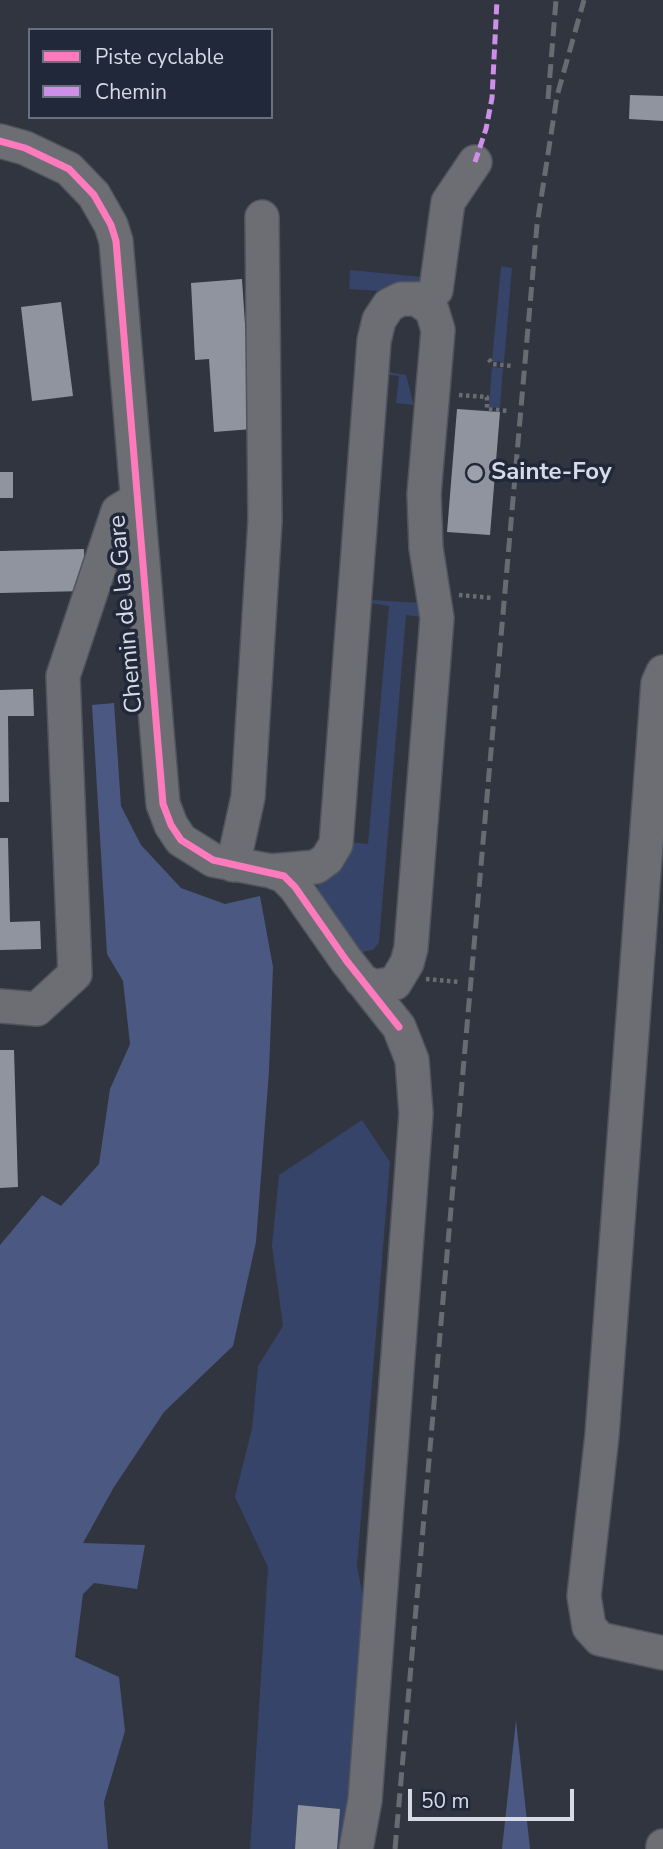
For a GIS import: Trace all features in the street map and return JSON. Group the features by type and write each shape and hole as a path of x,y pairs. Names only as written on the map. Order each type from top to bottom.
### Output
{"street":[{"name":"Chemin de la Gare","path":"0,141 25,148 69,169 94,195 111,225 120,263 136,499 163,804 171,825 181,840 213,860 284,876 399,1027 412,1060 416,1114 365,1800 356,1849"},
{"path":"271,871 316,867 327,859 336,844 374,341 379,320 389,305 401,299 427,298 436,290 449,202 475,162"},
{"path":"233,865 247,797 265,521 262,217"},
{"path":"361,979 375,987 395,983 407,963 411,948 436,631 436,593 425,529 426,468 438,330 432,310 417,299"},
{"path":"0,1006 37,1009 75,974 63,676 118,511 136,499"},
{"path":"663,672 658,683 602,1435 584,1597 589,1627 600,1639 663,1653"}],"path":[{"path":"489,359 492,364 513,366"},
{"path":"433,393 487,397 486,409 509,411"},
{"path":"436,593 493,598"}],"shaded area":[{"path":"501,266 512,268 504,362 492,361"},
{"path":"350,270 422,277 422,282 400,282 381,291 349,289"},
{"path":"492,367 503,368 500,408 489,407"},
{"path":"383,371 406,375 414,405 396,403 399,376 380,374"},
{"path":"371,600 422,603 422,617 406,615 379,942 373,950 358,952 317,894 318,881 349,842 368,844 389,606 371,603"},
{"path":"114,703 121,806 141,845 181,888 225,904 260,896 273,967 269,1071 256,1242 233,1346 164,1412 114,1487 83,1543 145,1545 137,1589 94,1583 83,1594 75,1657 119,1677 125,1731 104,1802 108,1849 0,1849 0,1245 42,1195 61,1206 99,1164 110,1089 130,1044 123,981 107,954 92,705"},
{"path":"362,1120 390,1162 357,1566 368,1623 344,1849 250,1849 268,1567 235,1497 252,1429 258,1366 283,1326 272,1246 279,1175"},
{"path":"516,1720 530,1849 502,1849"}],"building":[{"path":"630,95 663,96 663,121 629,119"},
{"path":"242,279 252,429 214,432 209,359 195,360 191,283"},
{"path":"61,302 73,396 32,401 21,307"},
{"path":"457,409 500,412 490,535 447,532"},
{"path":"0,472 13,472 13,498 0,498"},
{"path":"84,549 85,591 0,593 0,551"},
{"path":"33,689 34,716 8,716 9,802 0,802 0,690"},
{"path":"0,838 8,838 10,922 40,921 41,949 0,950"},
{"path":"0,1050 14,1050 18,1187 0,1188"},
{"path":"298,1805 340,1809 337,1849 295,1849"}],"railway":[{"path":"548,99 556,0"},
{"path":"395,1849 537,225 557,96 584,0"}],"marked path":[{"path":"475,162 486,129 492,98 497,0"}],"cycle path":[{"path":"0,141 25,148 69,169 94,195 111,225 116,241 163,804 171,825 181,840 213,860 284,876 399,1027"}],"place":[{"name":"Sainte-Foy","path":"475,473"}]}
